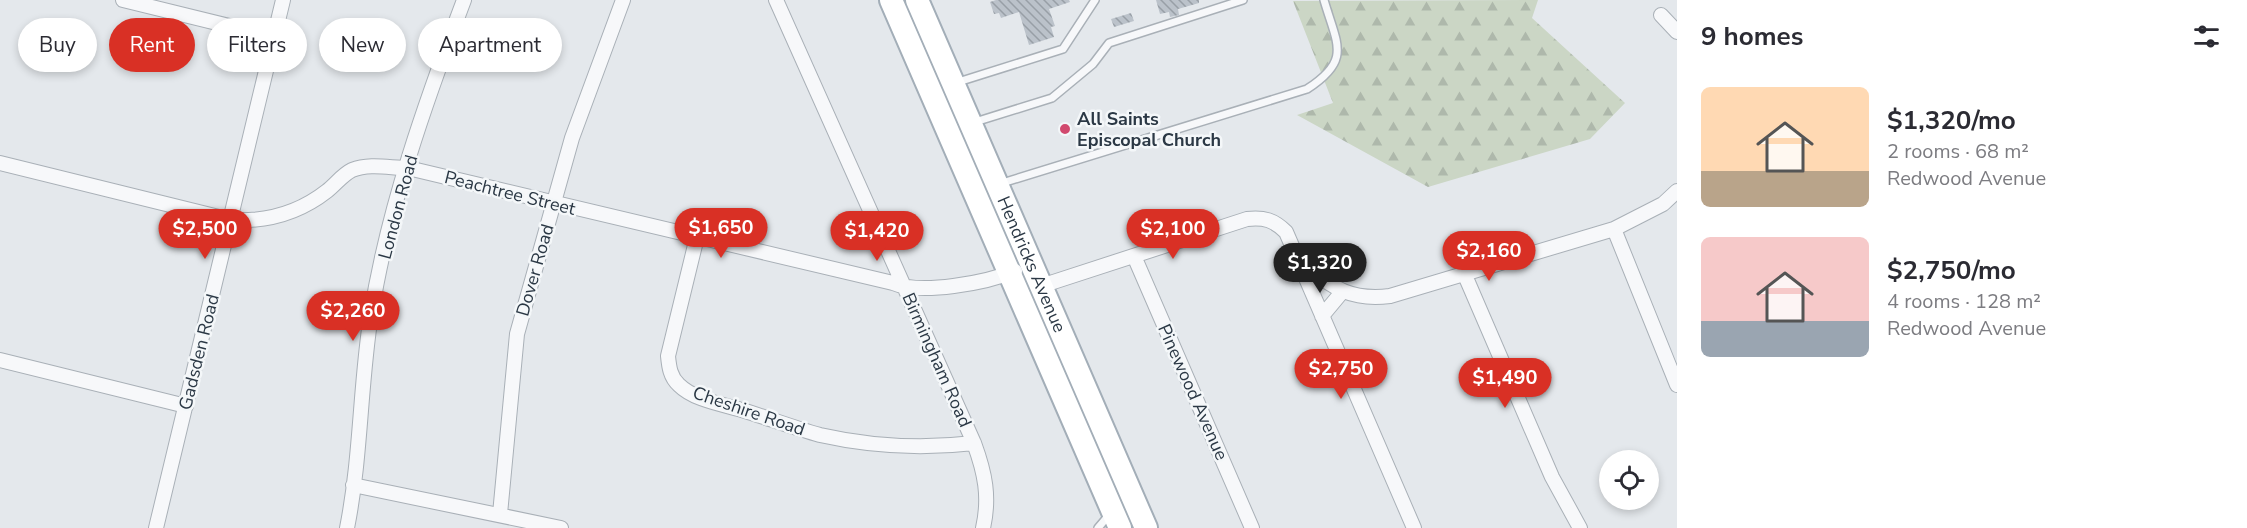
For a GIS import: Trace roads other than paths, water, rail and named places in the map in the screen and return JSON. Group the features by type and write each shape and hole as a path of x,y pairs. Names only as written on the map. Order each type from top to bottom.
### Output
{"main road":[{"name":"Hendricks Avenue","path":"891,0 1010,273 1112,523"},
{"name":"Hendricks Avenue","path":"917,0 1143,521"},
{"path":"948,134 970,124"},
{"path":"1112,523 1143,521"}],"street":[{"path":"123,0 207,21"},
{"name":"Gadsden Road","path":"279,18 284,0"},
{"name":"London Road","path":"347,528 371,315 388,235 441,59 464,0"},
{"name":"Dover Road","path":"500,514 517,334 572,138 623,0"},
{"name":"Birmingham Road","path":"776,0 974,443 987,485 987,508 983,528"},
{"path":"1661,15 1677,32"},
{"name":"Gadsden Road","path":"156,528 266,72"},
{"name":"Peachtree Street","path":"0,163 231,220 261,220 306,205 354,170 368,166 408,168 892,283 905,288 943,288 1010,273 1031,264"},
{"path":"1298,260 1342,292 1358,297 1390,296 1614,230 1663,204 1677,191"},
{"path":"1041,286 1247,219 1260,218 1278,224 1286,232 1414,528"},
{"path":"1614,230 1677,385"},
{"name":"Cheshire Road","path":"697,237 668,356 669,368 678,385 688,392 716,403 820,435 899,445 936,446 974,443"},
{"name":"Pinewood Avenue","path":"1134,256 1252,528"},
{"path":"1464,273 1552,477 1580,528"},
{"path":"1322,316 1342,292"},
{"path":"0,360 186,406"},
{"path":"353,485 561,528"}],"lane":[{"path":"953,83 1063,49 1079,28 1095,0"},
{"path":"970,124 1052,98 1093,64 1109,43 1243,0"},
{"path":"997,185 1307,89 1329,75 1338,60 1336,39 1324,0"}],"place":[{"name":"All Saints Episcopal Church","path":"1065,129"}]}
